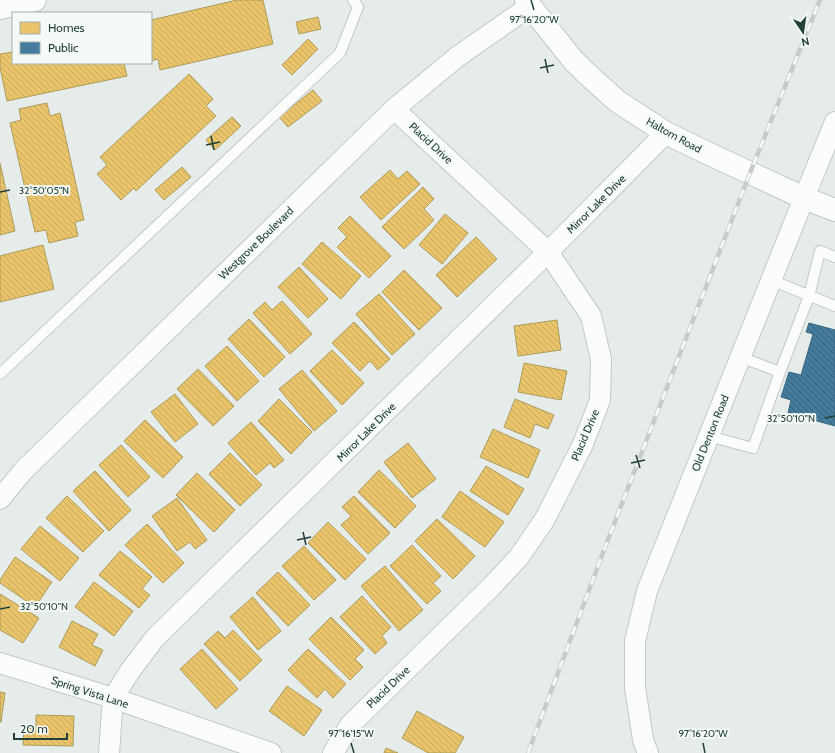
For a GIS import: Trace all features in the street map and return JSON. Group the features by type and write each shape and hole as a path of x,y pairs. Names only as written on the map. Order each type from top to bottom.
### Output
{"main road":[{"path":"0,8 35,0"},
{"name":"Haltom Road","path":"528,3 573,60 617,101 666,133 804,198 835,210"}],"street":[{"name":"Westgrove Boulevard","path":"0,499 23,471 394,109 457,57 528,3"},
{"name":"Placid Drive","path":"333,753 350,725 492,586 519,557 545,519 583,444 600,400 601,359 591,316 548,252 394,109"},
{"name":"Old Denton Road","path":"648,753 643,740 635,686 635,641 647,591 835,122"},
{"name":"Mirror Lake Drive","path":"109,753 113,698 130,671 155,638 548,252 666,133"},
{"name":"Spring Vista Lane","path":"0,663 113,698 271,753"}],"lane":[{"path":"0,374 340,53 358,7 354,0"},
{"path":"708,436 753,448 809,296 820,251 835,257"},
{"path":"771,280 835,306"},
{"path":"740,357 780,372"}],"building: Homes":[{"path":"237,0 263,0 273,44 160,70 158,59 152,61 152,20"},
{"path":"318,17 321,29 299,34 296,22"},
{"path":"308,39 318,49 292,75 282,65"},
{"path":"12,52 12,64 124,64 127,76 7,101 0,67 0,54"},
{"path":"189,74 213,99 206,106 216,116 136,191 134,188 121,200 97,174 107,165 100,157"},
{"path":"313,90 322,101 288,127 279,117"},
{"path":"47,103 50,116 60,113 84,220 75,222 78,236 49,243 46,230 35,232 10,123 21,120 19,109"},
{"path":"232,117 241,126 215,150 206,140"},
{"path":"0,163 15,231 0,235"},
{"path":"182,167 191,177 164,200 155,190"},
{"path":"390,170 398,179 407,171 420,184 381,220 360,197"},
{"path":"423,187 434,199 424,209 434,220 404,249 382,227"},
{"path":"445,214 468,233 442,264 419,245"},
{"path":"350,216 391,256 369,278 337,247 347,237 338,228"},
{"path":"476,237 497,259 457,297 436,275"},
{"path":"322,242 361,276 341,299 302,264"},
{"path":"43,245 54,289 0,302 0,256"},
{"path":"299,267 328,299 308,318 278,287"},
{"path":"404,270 442,308 419,330 382,292"},
{"path":"379,294 415,334 392,355 356,314"},
{"path":"282,301 312,334 290,354 253,313 265,302 272,310"},
{"path":"249,319 285,357 264,377 228,339"},
{"path":"557,320 561,350 518,356 514,326"},
{"path":"354,322 390,359 378,370 370,361 360,371 332,343"},
{"path":"227,346 259,381 237,401 205,366"},
{"path":"332,350 364,383 342,405 310,371"},
{"path":"524,363 567,371 561,400 518,392"},
{"path":"198,369 234,406 213,426 177,389"},
{"path":"302,370 337,411 314,431 279,389"},
{"path":"175,394 198,424 175,442 151,412"},
{"path":"279,399 312,432 291,454 258,421"},
{"path":"515,399 554,415 548,429 535,424 530,438 504,427"},
{"path":"145,420 183,457 163,478 124,441"},
{"path":"251,422 284,460 274,468 270,463 256,475 228,443"},
{"path":"493,429 540,450 528,478 480,457"},
{"path":"408,443 436,479 412,498 384,462"},
{"path":"121,445 150,477 128,497 99,465"},
{"path":"230,453 262,485 240,506 209,474"},
{"path":"486,466 524,489 508,515 470,491"},
{"path":"379,470 416,506 395,528 358,492"},
{"path":"95,471 131,510 109,531 73,491"},
{"path":"197,473 235,510 214,532 176,495"},
{"path":"460,491 504,522 485,547 442,517"},
{"path":"67,496 104,531 83,552 46,518"},
{"path":"354,496 390,533 368,554 341,525 351,516 342,507"},
{"path":"177,498 207,540 195,549 190,542 177,551 152,516"},
{"path":"437,519 475,556 453,579 415,541"},
{"path":"328,522 366,559 345,580 308,543"},
{"path":"147,524 184,563 163,583 125,545"},
{"path":"40,526 79,558 60,581 21,549"},
{"path":"412,545 441,576 433,583 441,591 427,604 390,566"},
{"path":"304,546 336,580 314,600 282,566"},
{"path":"120,551 152,577 142,589 150,595 139,608 99,575"},
{"path":"15,557 52,582 35,607 0,583 0,580"},
{"path":"385,566 423,610 399,631 361,586"},
{"path":"278,572 310,605 288,626 256,593"},
{"path":"94,582 133,611 114,636 75,607"},
{"path":"0,594 39,618 23,643 0,630"},
{"path":"362,596 391,627 382,636 387,643 375,654 340,617"},
{"path":"253,597 281,631 258,650 230,617"},
{"path":"331,617 364,650 355,659 363,667 350,680 309,639"},
{"path":"72,621 98,634 92,645 103,650 95,666 59,647"},
{"path":"233,630 262,660 240,681 204,644 218,631 225,638"},
{"path":"202,649 238,689 216,709 180,669"},
{"path":"308,649 346,684 333,698 325,689 317,698 288,670"},
{"path":"287,686 322,710 304,736 269,711"},
{"path":"0,692 5,693 1,722 0,722"},
{"path":"417,711 464,737 455,753 428,753 402,738"},
{"path":"36,715 74,716 73,746 23,745 24,728 36,729"},
{"path":"386,748 398,753 384,753"}],"building: Public":[{"path":"809,323 835,330 835,426 788,413 791,400 781,397 789,372 801,375 813,334 806,332"}],"railway":[{"path":"528,753 604,550 750,173 820,0"}]}
